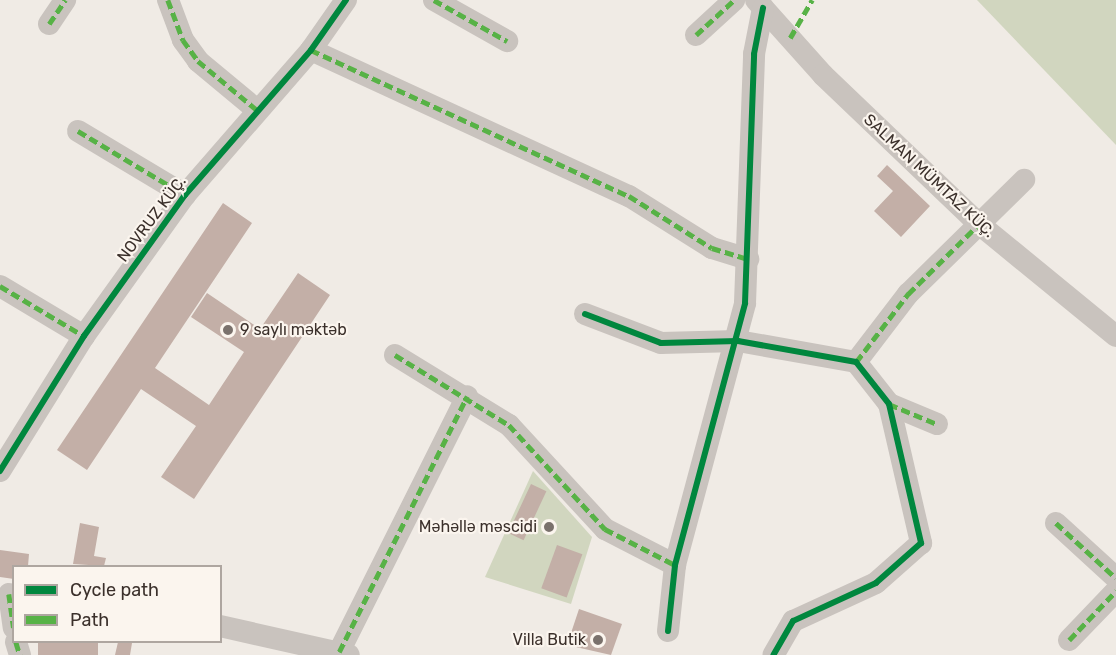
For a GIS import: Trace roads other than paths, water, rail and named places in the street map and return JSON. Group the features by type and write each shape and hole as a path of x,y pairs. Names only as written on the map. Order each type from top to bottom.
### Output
{"street":[{"path":"49,24 64,0"},
{"path":"168,0 183,40 198,61 257,110"},
{"name":"NOVRUZ KÜÇ.","path":"0,471 84,336 185,195 311,50 346,0"},
{"path":"434,0 507,41"},
{"path":"696,35 734,0"},
{"path":"668,631 675,565 738,341 748,259 754,54 759,4"},
{"name":"SALMAN MÜMTAZ KÜÇ.","path":"759,4 823,75 979,224 1116,336"},
{"path":"311,50 629,196 712,248 748,259"},
{"path":"78,131 185,195"},
{"path":"856,362 908,294 1024,180"},
{"path":"0,286 84,336"},
{"path":"585,314 661,343 738,341 856,362 889,404 921,543 876,584 793,621 773,655"},
{"path":"395,355 467,396 509,425 605,529 675,565"},
{"path":"222,627 269,646 344,654 467,396"},
{"path":"889,404 937,424"},
{"path":"1056,523 1116,578"},
{"path":"1070,640 1116,591"},
{"path":"8,594 12,617"}],"place":[{"name":"9 saylı məktəb","path":"228,330"},
{"name":"Məhəllə məscidi","path":"549,527"},
{"name":"Villa Butik","path":"598,640"}]}
